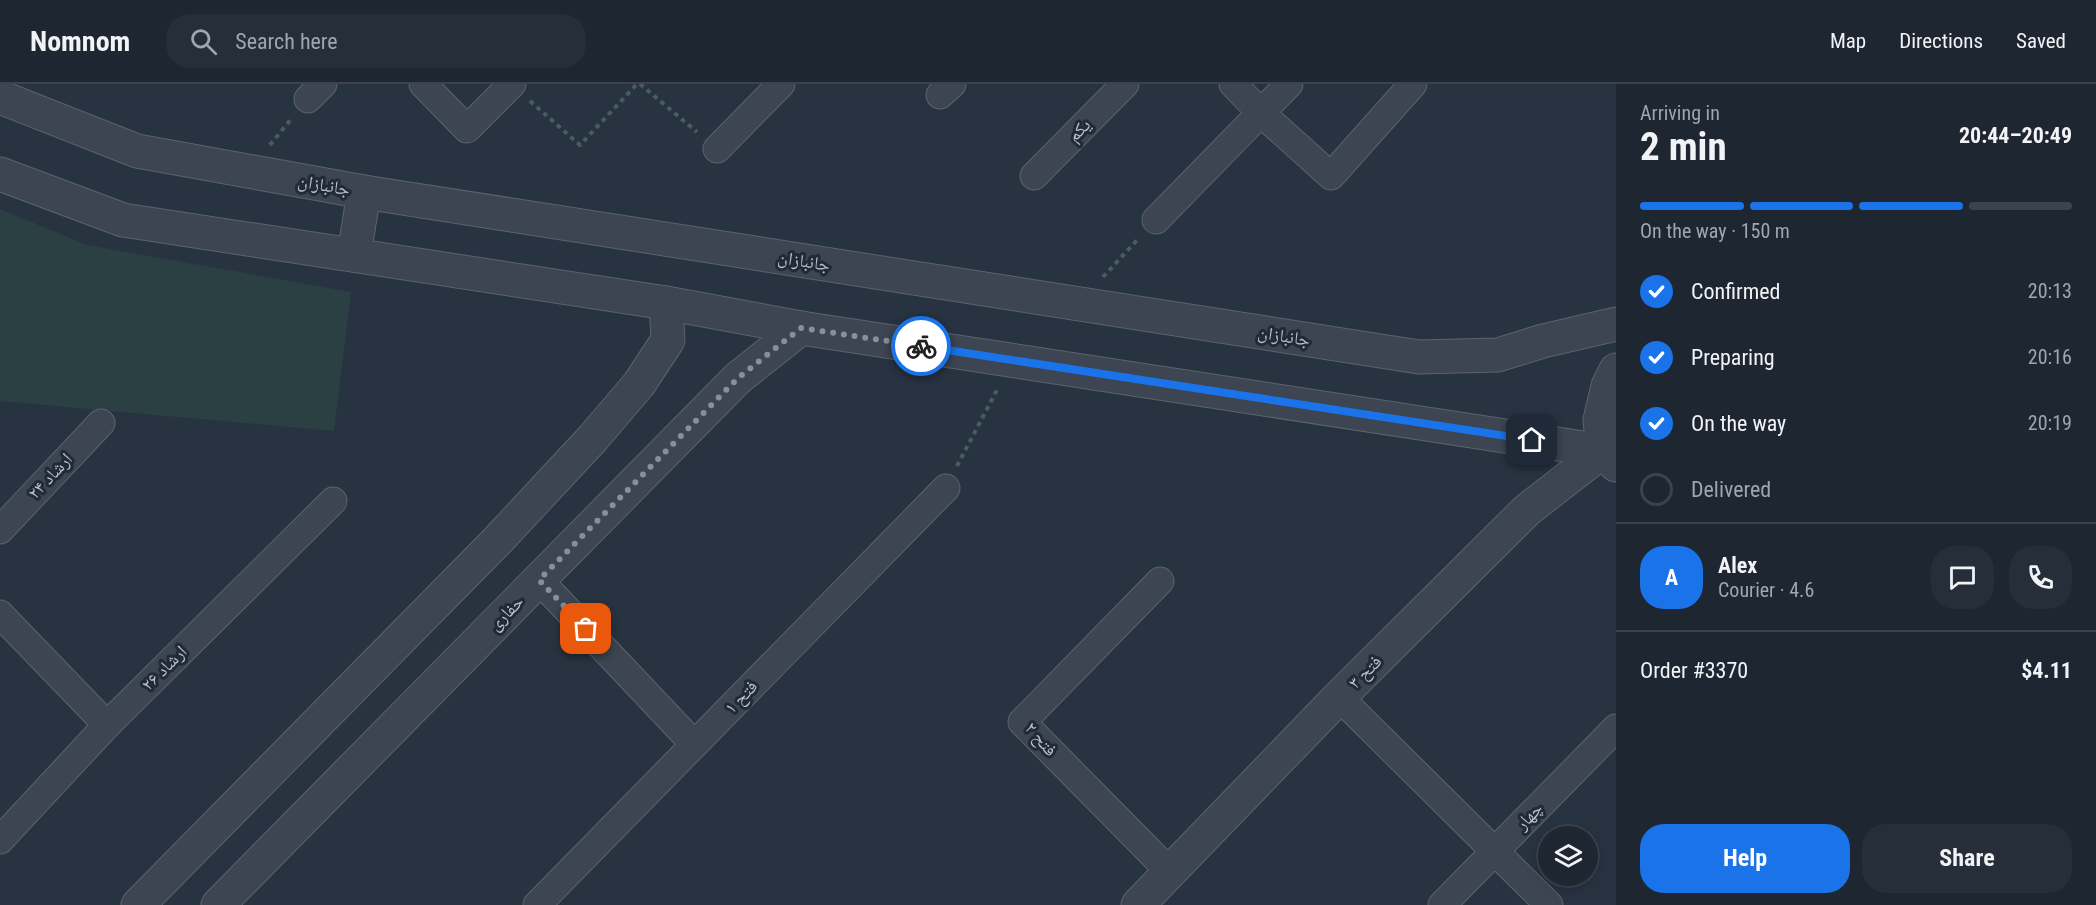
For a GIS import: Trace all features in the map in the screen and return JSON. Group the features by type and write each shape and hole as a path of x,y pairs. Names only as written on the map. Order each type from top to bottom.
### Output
{"street":[{"path":"423,84 467,129 512,84"},
{"path":"717,149 781,84"},
{"name":"یکم","path":"1034,176 1125,84"},
{"path":"1233,84 1261,113 1331,176 1413,84"},
{"path":"1156,220 1289,84"},
{"name":"جانبازان","path":"0,97 137,151 364,192 1419,357 1498,355 1543,341 1616,324"},
{"path":"0,174 123,220 666,303 801,328 1013,360 1610,458 1600,420 1608,386 1616,370"},
{"path":"354,255 364,192"},
{"path":"138,905 497,541 593,438 639,384 668,340 666,303"},
{"name":"حفاری","path":"218,905 738,378 801,328"},
{"name":"ارشاد ۲۴","path":"0,530 101,423"},
{"name":"فتح ۳","path":"1138,905 1339,697 1527,510 1610,458"},
{"name":"فتح ۱","path":"537,905 946,488"},
{"name":"ارشاد ۲۶","path":"0,840 107,725 333,501"},
{"path":"539,580 694,744"},
{"name":"فتح ۲","path":"1160,581 1022,722 1170,872"},
{"path":"0,614 107,725"},
{"path":"1339,697 1549,905"},
{"name":"چهار","path":"1442,905 1616,728"}],"path":[{"path":"512,84 580,145 638,84 717,149"},
{"path":"249,171 315,92"},
{"path":"1078,303 1156,220"},
{"path":"946,488 1013,360"}],"green space":[{"path":"0,209 87,245 351,292 334,431 0,401"}],"way so far":[{"path":"586,629 539,580 738,378 801,328 921,346"}],"route":[{"path":"921,346 1532,440"}]}
